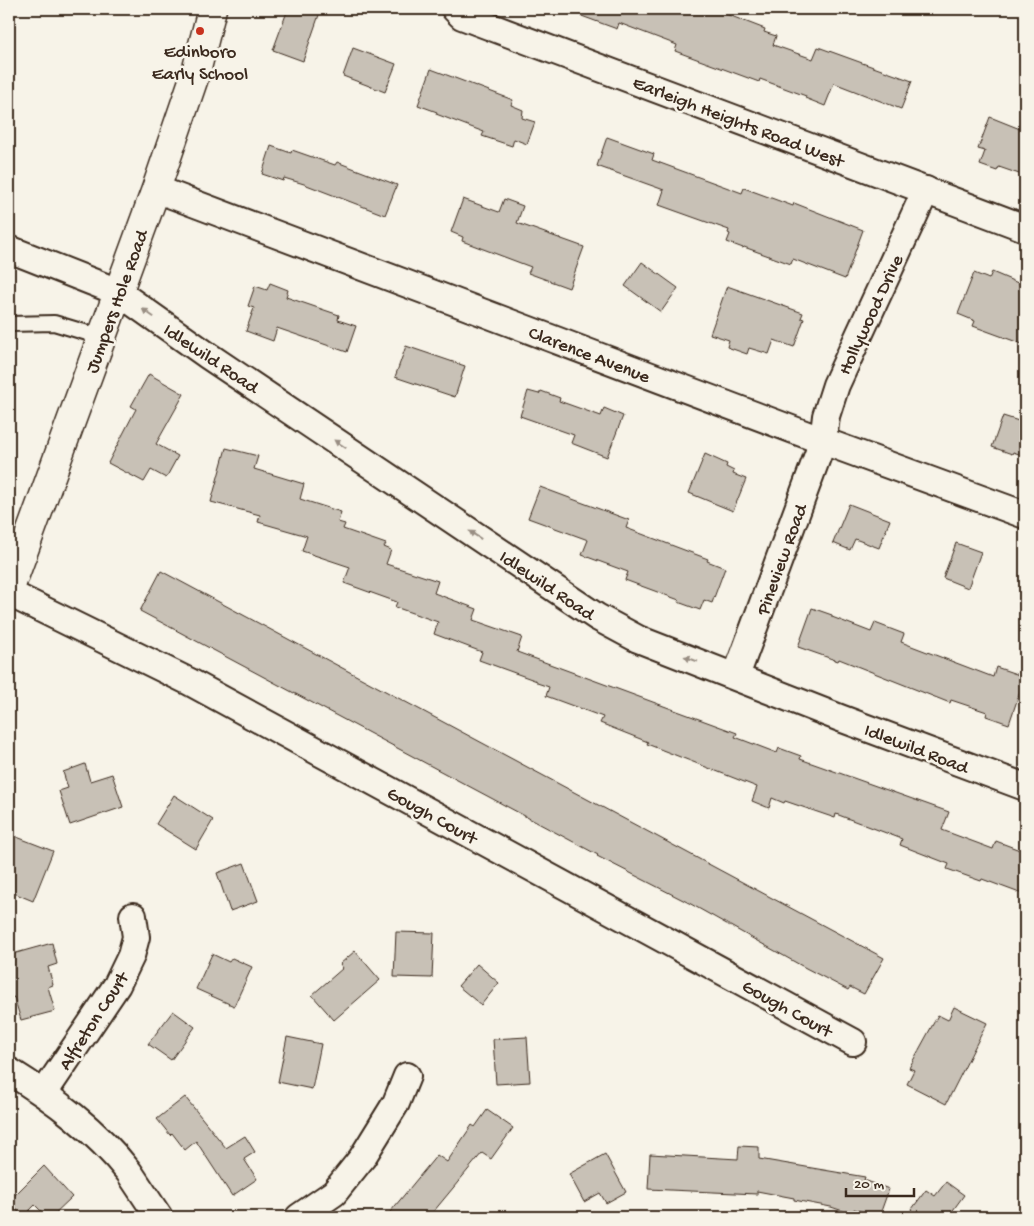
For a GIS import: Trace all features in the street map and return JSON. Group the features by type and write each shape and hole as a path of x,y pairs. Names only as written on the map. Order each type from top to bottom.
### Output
{"main road":[{"name":"Jumpers Hole Road","path":"9,592 17,541 101,337 156,189 196,72 212,9"}],"street":[{"name":"Earleigh Heights Road West","path":"455,9 462,16 1025,228"},
{"name":"Clarence Avenue","path":"156,189 823,441 1025,515"},
{"name":"Hollywood Drive","path":"823,441 826,416 836,385 926,190"},
{"name":"Idlewild Road","path":"9,250 118,292 207,355 597,617 638,638 840,718 1025,787"},
{"name":"Pineview Road","path":"736,676 823,441"},
{"name":"Gough Court","path":"9,592 190,682 853,1042"},
{"name":"Alfreton Court","path":"44,1093 117,985 131,956 136,937 134,916"},
{"path":"9,1071 44,1093 89,1129 128,1172 158,1217"},
{"path":"299,1217 334,1194 362,1158 396,1104 407,1076"}],"lane":[{"path":"9,324 54,323 101,337"}],"building":[{"path":"288,9 321,9 303,61 273,50"},
{"path":"568,9 713,9 765,29 764,32 776,36 773,45 813,59 818,47 912,81 901,109 834,83 825,106 805,98 806,96 760,79 759,82 675,51 677,45 619,23 617,29 568,11"},
{"path":"353,48 396,64 385,92 343,76"},
{"path":"431,69 513,100 511,105 523,110 522,118 535,122 527,144 514,139 512,146 482,136 484,132 436,114 437,112 418,105"},
{"path":"990,117 1025,131 1025,176 999,167 997,171 980,165 985,151 978,149"},
{"path":"607,137 654,154 652,160 742,193 744,188 793,206 794,203 863,230 845,279 793,259 791,264 727,242 730,234 728,233 729,230 659,205 664,190 597,166"},
{"path":"271,146 291,153 292,150 335,165 337,162 397,185 385,215 304,184 284,178 283,181 262,174"},
{"path":"463,199 499,212 504,199 523,206 517,223 584,247 569,288 528,273 531,267 462,241 463,237 451,232"},
{"path":"642,262 678,288 661,312 625,286"},
{"path":"992,272 1025,286 1025,345 973,326 975,321 958,314 974,273 989,279"},
{"path":"270,283 288,290 286,297 339,315 338,320 356,326 347,352 277,328 273,341 246,331 254,308 248,306 255,286 267,290"},
{"path":"727,286 803,313 801,318 804,319 794,347 774,340 769,354 749,348 747,354 727,347 729,340 710,334"},
{"path":"406,346 465,366 455,397 395,377"},
{"path":"149,374 184,394 156,444 178,456 166,478 151,470 144,482 108,463 136,409 131,406"},
{"path":"528,391 539,394 541,391 560,398 559,401 601,416 604,408 623,416 607,457 571,443 574,435 520,416"},
{"path":"1003,416 1025,423 1025,456 992,447"},
{"path":"226,448 258,456 254,469 304,484 300,499 341,512 338,522 345,524 343,529 386,544 384,547 391,550 386,564 438,581 434,593 477,609 473,620 522,637 517,652 737,733 735,737 777,753 779,748 801,756 800,759 949,812 942,830 993,849 996,841 1025,852 1025,895 982,879 981,881 947,869 949,864 900,845 902,839 836,814 835,818 772,798 769,808 752,801 757,787 647,744 648,742 600,723 603,717 546,696 549,687 479,660 482,652 434,634 438,622 395,607 397,602 344,583 350,567 302,551 307,536 258,522 260,515 211,502"},
{"path":"705,454 727,464 726,467 734,471 733,474 746,479 733,511 689,493"},
{"path":"540,487 629,520 626,528 708,559 707,561 725,568 712,603 704,600 700,610 678,602 679,600 625,580 628,572 582,555 588,540 528,518"},
{"path":"849,504 890,520 879,548 855,539 850,550 833,543"},
{"path":"956,543 981,552 968,588 943,578"},
{"path":"161,571 884,958 864,994 850,987 848,990 802,966 689,903 597,856 140,611"},
{"path":"812,608 871,632 875,623 904,634 901,642 993,677 996,667 1025,677 1009,724 986,716 987,712 951,700 950,703 839,659 838,661 798,647"},
{"path":"85,764 90,781 112,774 123,807 70,825 59,791 68,788 63,772"},
{"path":"174,795 213,820 196,849 156,824"},
{"path":"9,834 53,851 33,901 9,891"},
{"path":"244,863 258,901 230,911 217,873"},
{"path":"396,932 434,933 432,978 394,977"},
{"path":"52,943 57,964 48,967 53,985 48,987 55,1011 21,1020 14,997 12,998 9,988 9,955"},
{"path":"355,951 380,980 334,1020 312,995 343,968 340,964"},
{"path":"212,954 229,962 232,958 252,967 234,1006 196,989"},
{"path":"477,964 499,983 481,1005 458,986"},
{"path":"954,1007 987,1023 946,1104 907,1084 914,1070 909,1068 938,1015 948,1020"},
{"path":"173,1011 195,1027 171,1060 148,1044"},
{"path":"287,1037 321,1044 312,1089 278,1082"},
{"path":"527,1037 530,1082 496,1084 493,1039"},
{"path":"185,1097 226,1148 245,1136 255,1152 244,1159 257,1179 232,1196 196,1141 185,1150 172,1133 170,1135 157,1119"},
{"path":"487,1110 513,1128 491,1159 482,1153 429,1217 386,1217 437,1155 447,1162 472,1125 475,1127"},
{"path":"739,1146 759,1147 759,1159 865,1177 864,1180 889,1189 879,1217 854,1209 852,1214 831,1207 794,1200 794,1198 757,1191 757,1194 648,1189 650,1154 738,1159"},
{"path":"605,1154 626,1192 606,1203 600,1193 584,1202 569,1174"},
{"path":"44,1166 72,1197 51,1217 47,1217 35,1205 23,1217 9,1201"},
{"path":"946,1182 964,1195 948,1217 906,1217 926,1190 935,1196"}],"place":[{"name":"Edinboro Early School","path":"200,31"}]}
